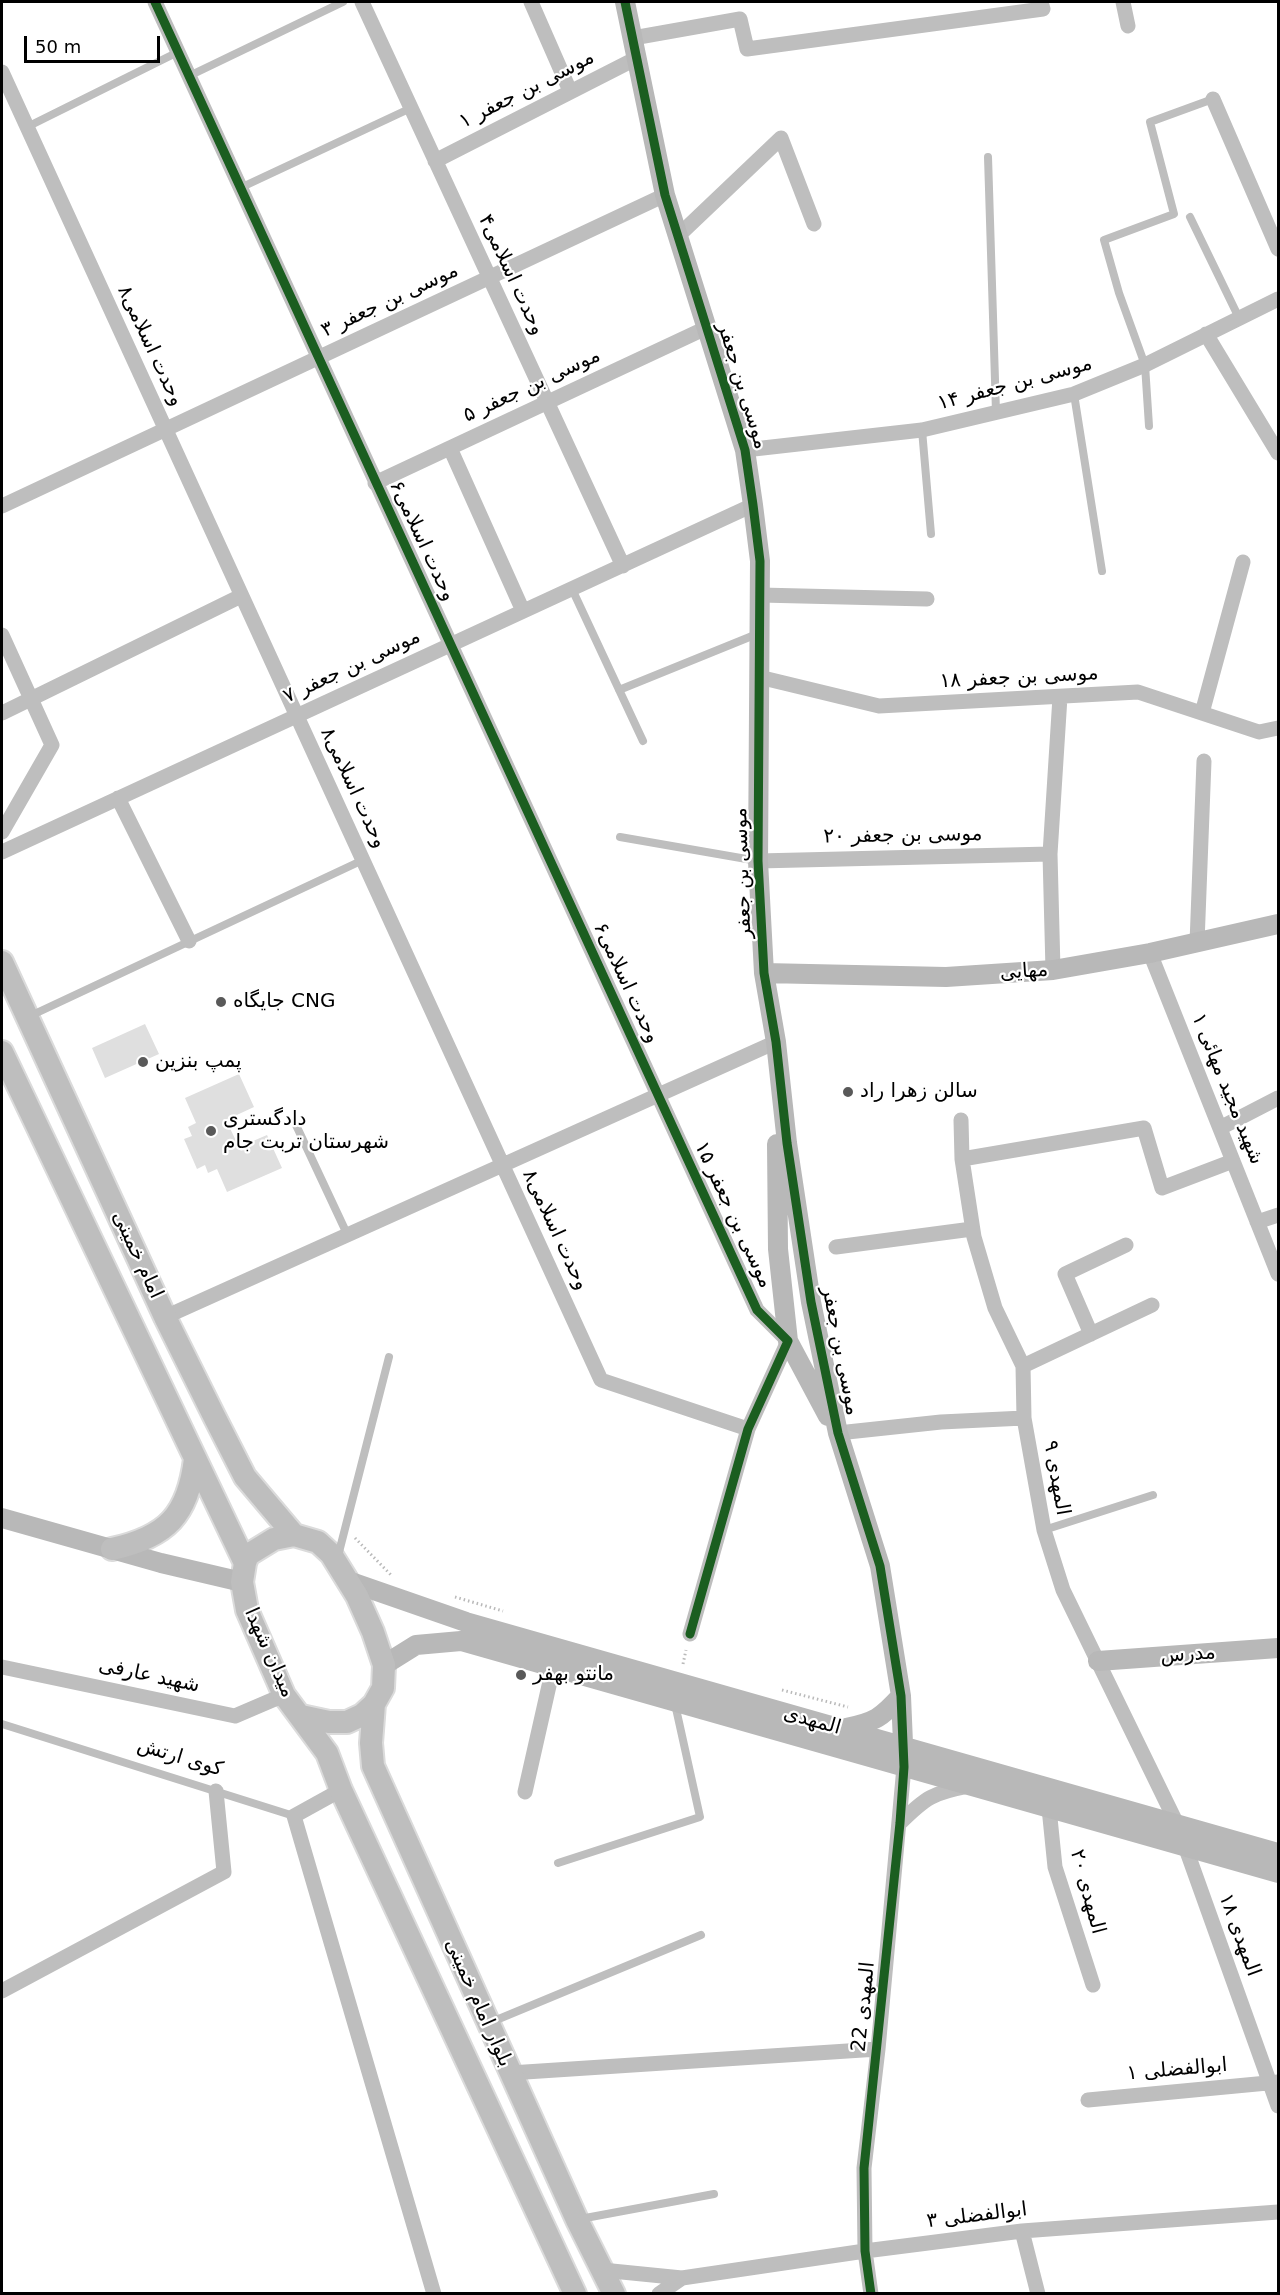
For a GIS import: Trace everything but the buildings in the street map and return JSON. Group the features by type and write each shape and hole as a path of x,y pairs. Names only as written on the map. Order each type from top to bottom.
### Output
{"main road":[{"name":"امام خمینی","path":"2,962 165,1317 245,1477 294,1535"},
{"name":"امام خمینی","path":"2,1052 195,1459 243,1573"},
{"path":"181,1432 192,1439 202,1439 211,1434 214,1416"},
{"path":"112,1549 139,1543 162,1530 180,1510 192,1486 195,1459"},
{"path":"243,1573 248,1555 274,1539 294,1535 318,1542 332,1554 373,1632 384,1665 383,1688 374,1704"},
{"name":"میدان شهدا","path":"243,1573 247,1610 284,1695 301,1716 329,1722 347,1722 362,1715 374,1704"},
{"name":"بلوار امام خمینی","path":"374,1704 371,1743 373,1766 577,2220 614,2294"},
{"name":"بلوار امام خمینی","path":"301,1716 327,1753 341,1790 575,2294"},
{"path":"371,1851 374,1835 378,1831 384,1829 394,1831 405,1839"}],"street":[{"name":"وحدت اسلامی۶","path":"155,2 658,1095"},
{"name":"وحدت اسلامی۴","path":"362,2 623,566"},
{"path":"531,2 570,92"},
{"name":"موسی بن جعفر","path":"625,2 665,195 745,450 760,561 758,861 764,974 776,1042 802,1250 838,1433 880,1566 901,1696 904,1767"},
{"path":"633,38 740,19 747,49 1043,9 1041,2"},
{"path":"1123,2 1128,26"},
{"name":"موسی بن جعفر ۱","path":"435,161 637,58"},
{"name":"وحدت اسلامی۸","path":"2,72 601,1380 748,1429"},
{"path":"1213,99 1273,220 1278,249"},
{"path":"678,236 781,138 814,224"},
{"name":"موسی بن جعفر ۳","path":"2,506 665,195"},
{"name":"موسی بن جعفر ۱۴","path":"745,450 922,430 1074,393 1145,365 1278,299"},
{"name":"موسی بن جعفر ۵","path":"375,483 706,328"},
{"path":"1206,334 1278,453"},
{"path":"450,448 523,611"},
{"name":"موسی بن جعفر ۷","path":"2,852 753,505"},
{"path":"1202,713 1243,562"},
{"path":"760,595 927,599"},
{"path":"2,713 241,596"},
{"path":"2,635 52,745 2,832"},
{"name":"موسی بن جعفر ۱۸","path":"759,677 879,706 1138,693 1259,732 1278,728"},
{"path":"1053,970 1050,854 1060,697"},
{"path":"1197,943 1204,760"},
{"path":"118,798 189,941"},
{"name":"موسی بن جعفر ۲۰","path":"758,861 1050,854"},
{"name":"مهایی","path":"764,974 946,977 1053,970 1150,953 1278,924"},
{"name":"شهید مجید مهائی ۱","path":"1150,953 1278,1274"},
{"path":"165,1317 776,1042"},
{"name":"موسی بن جعفر","path":"776,1042 778,1249 788,1341 838,1433"},
{"name":"موسی بن جعفر ۱۵","path":"658,1095 757,1310 788,1341"},
{"path":"1220,1128 1278,1098"},
{"name":"المهدی ۹","path":"961,1120 962,1159 972,1228 995,1308 1023,1366 1024,1418 1044,1530 1063,1590 1177,1824"},
{"path":"962,1159 1144,1128 1162,1188 1233,1161"},
{"path":"1257,1222 1278,1215"},
{"path":"836,1247 972,1228"},
{"path":"1091,1334 1065,1274 1126,1245"},
{"path":"1023,1366 1152,1305"},
{"path":"690,1634 748,1429 788,1341"},
{"path":"838,1433 941,1422 1024,1418"},
{"path":"2,1518 112,1549 243,1573"},
{"name":"المهدی","path":"348,1581 466,1622 1278,1853"},
{"name":"المهدی","path":"384,1665 416,1645 461,1641 1278,1873"},
{"name":"مدرس","path":"1098,1661 1278,1648"},
{"name":"شهید عارفی","path":"2,1667 235,1716 284,1695"},
{"path":"525,1792 553,1668"},
{"path":"842,1729 868,1724 883,1716 901,1696"},
{"name":"المهدی 22","path":"871,2294 865,2251 864,2168 878,2049 904,1767"},
{"path":"900,1823 919,1804 940,1792 970,1786"},
{"path":"341,1790 294,1816 434,2294"},
{"path":"2,1991 224,1872 216,1791"},
{"name":"المهدی ۲۰","path":"1049,1808 1055,1867 1093,1985"},
{"name":"المهدی ۱۸","path":"1185,1846 1274,2082 1278,2106"},
{"path":"510,2073 878,2049"},
{"name":"ابوالفضلی ۱","path":"1088,2100 1274,2082"},
{"name":"ابوالفضلی ۳","path":"682,2278 1022,2231 1278,2212"},
{"path":"1022,2231 1038,2294"},
{"path":"602,2270 682,2278"},
{"path":"659,2294 682,2278"}],"lane":[{"path":"189,76 343,2"},
{"path":"27,127 178,52"},
{"path":"1149,426 1145,365 1119,293 1104,240 1174,214 1150,122 1213,99"},
{"path":"240,188 411,108"},
{"path":"988,157 996,412"},
{"path":"1190,217 1239,318"},
{"path":"1074,393 1102,571"},
{"path":"922,430 931,534"},
{"path":"572,589 643,741"},
{"path":"619,690 760,633"},
{"path":"620,837 758,861"},
{"path":"27,1017 363,860"},
{"path":"296,1125 348,1236"},
{"path":"336,1562 389,1357"},
{"path":"1044,1530 1153,1495"},
{"path":"558,1863 700,1817 675,1702"},
{"name":"کوی ارتش","path":"2,1724 294,1816"},
{"path":"488,2023 701,1935"},
{"path":"577,2220 714,2194"}],"path":[{"path":"345,1528 393,1578"},
{"path":"449,1595 505,1612"},
{"path":"683,1666 690,1634"}],"cycle path":[{"path":"155,2 757,1310 788,1341 748,1429 690,1634"},
{"path":"625,2 665,195 745,450 760,561 758,861 764,973 776,1042 787,1143 811,1302 838,1433 880,1566 901,1696 904,1767 900,1823 864,2168 865,2251 871,2294"}],"place":[{"name":"جایگاه CNG","path":"221,1002"},
{"name":"پمپ بنزین","path":"143,1062"},
{"name":"سالن زهرا راد","path":"848,1092"},
{"name":"دادگستری شهرستان تربت جام","path":"211,1131"},
{"name":"مانتو بهفر","path":"521,1675"}]}
